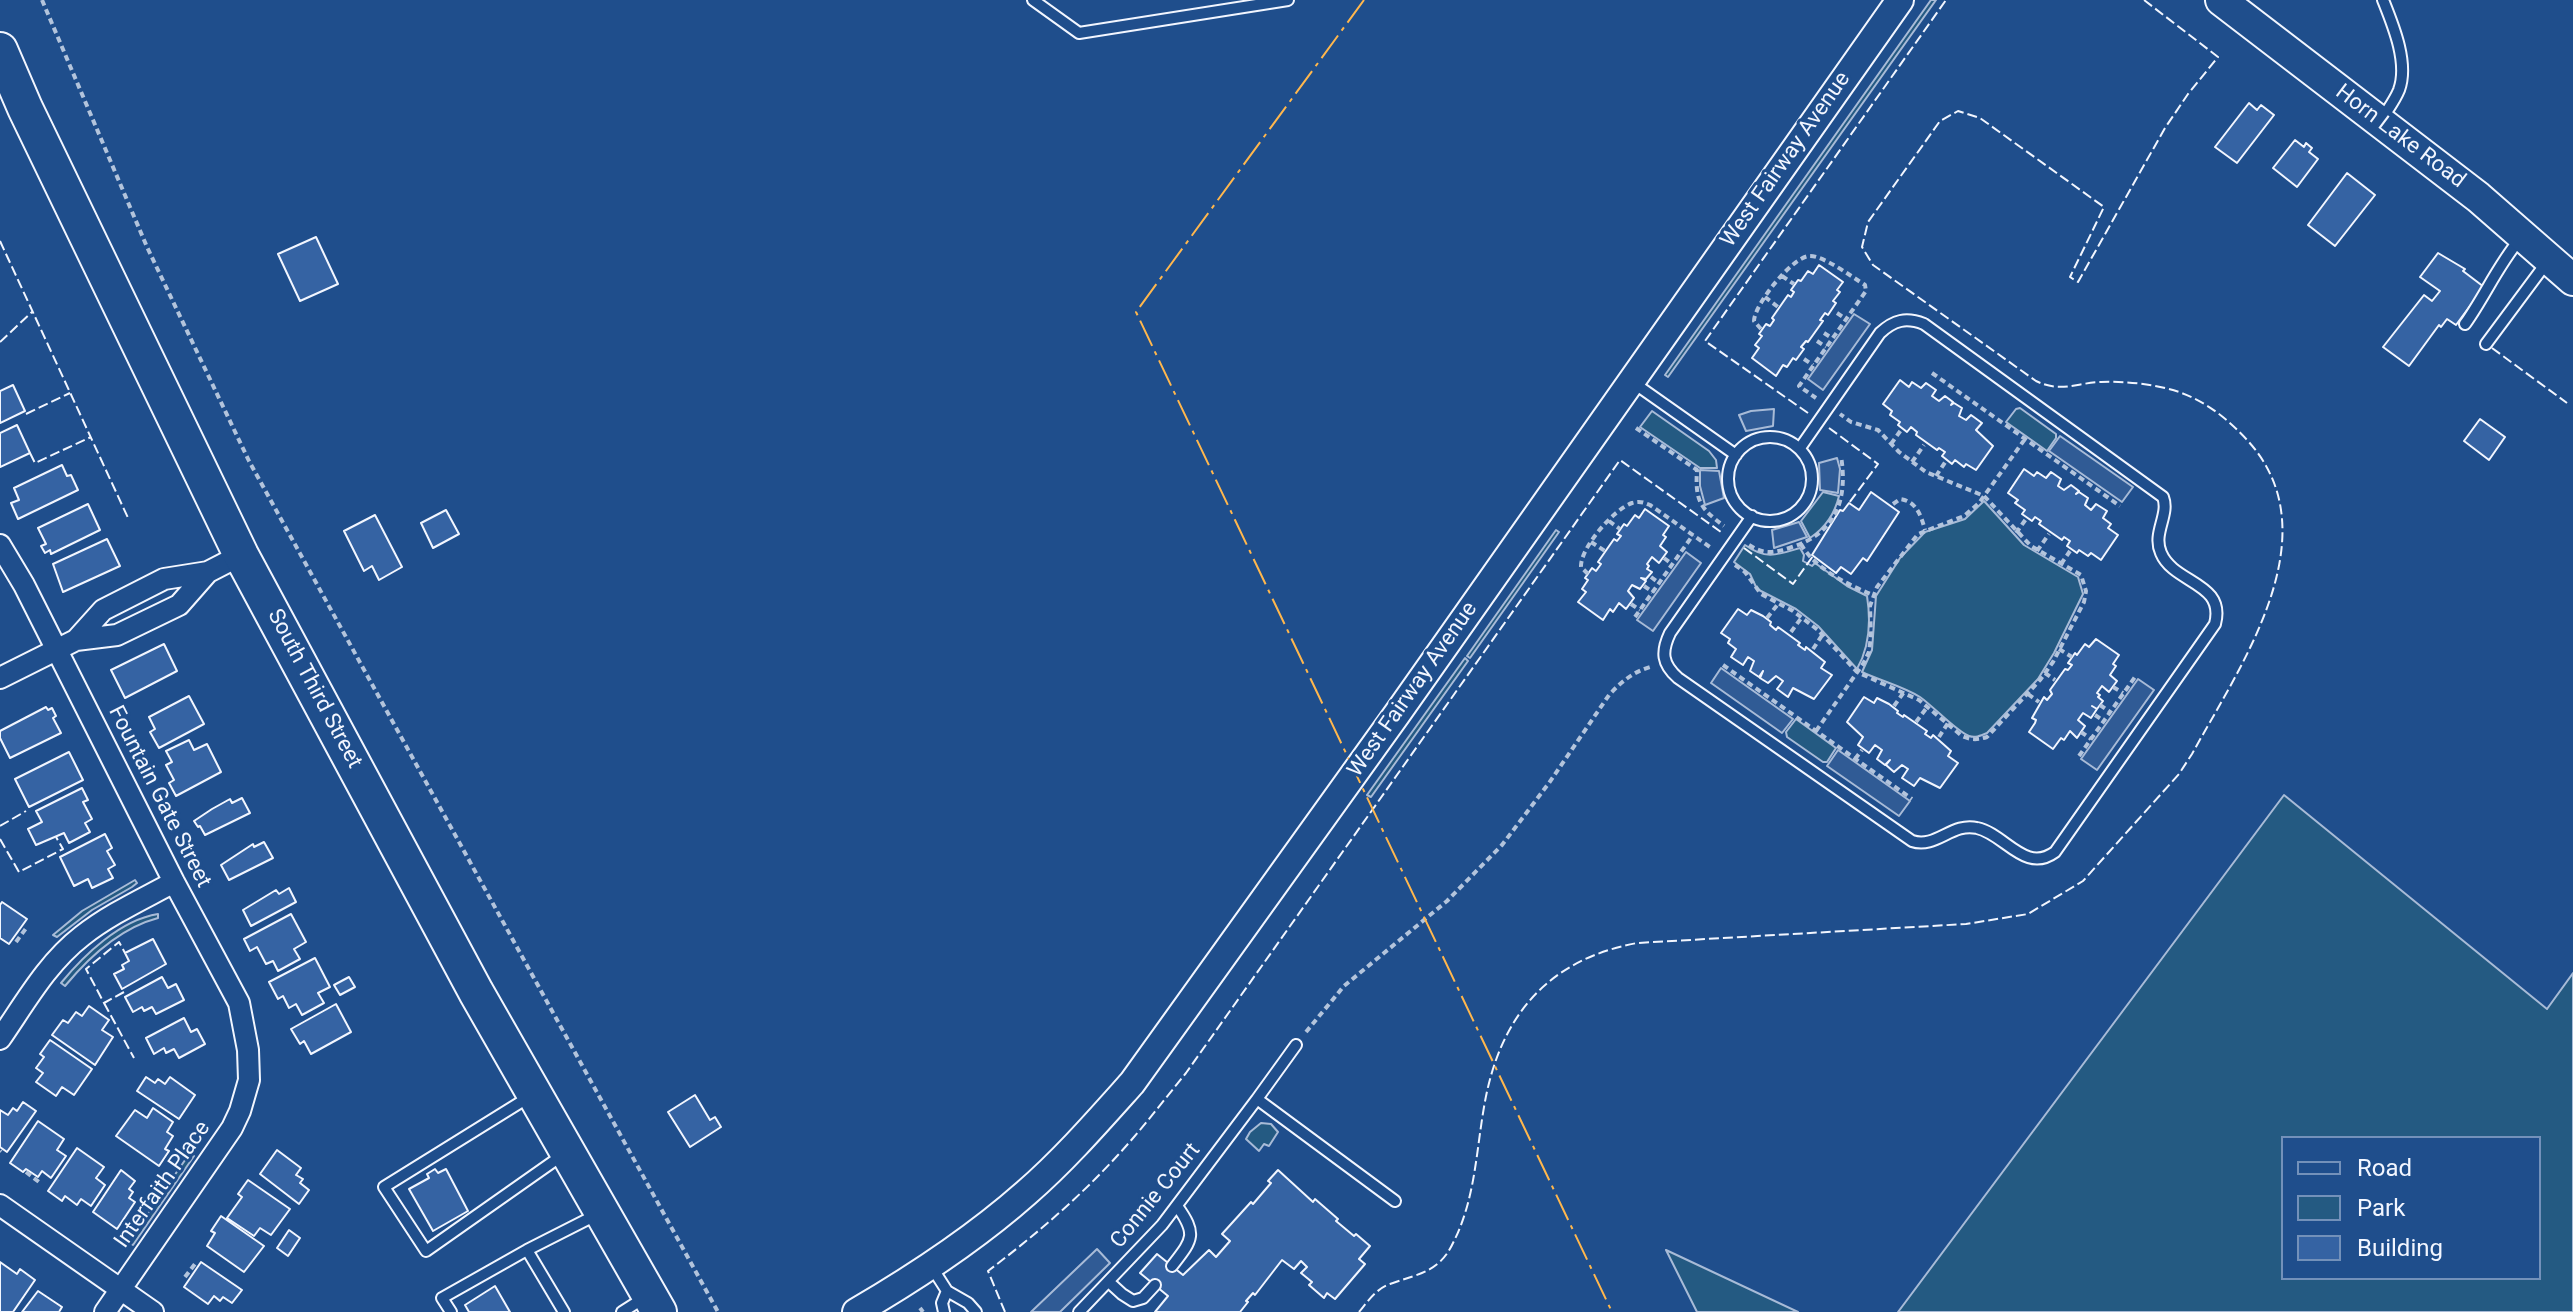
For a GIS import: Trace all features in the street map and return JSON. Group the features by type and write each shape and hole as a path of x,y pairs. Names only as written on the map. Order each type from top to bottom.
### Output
{"highway":[{"name":"South Third Street","path":"0,50 25,108 241,555 476,992 602,1212 644,1306"}],"main road":[{"name":"Horn Lake Road","path":"2221,0 2523,235 2573,280"}],"street":[{"name":"West Fairway Avenue","path":"856,1312 931,1266 1027,1193 1132,1083 1397,714 1900,0"},
{"name":"Fountain Gate Street","path":"0,545 16,570 239,1003 248,1050 249,1080"},
{"path":"76,640 103,610 164,579 208,572 241,555"},
{"path":"0,678 76,640 117,635 179,605 208,572"},
{"path":"0,1039 48,971 80,937 123,909 174,882"},
{"name":"Interfaith Place","path":"105,1312 232,1128 249,1080"},
{"path":"0,1205 153,1312"}],"lane":[{"path":"1033,0 1079,33 1285,0"},
{"path":"2380,122 2398,91 2402,77 2392,24 2383,0"},
{"path":"2465,324 2485,296 2502,261 2523,235"},
{"path":"2486,344 2550,259"},
{"path":"1752,516 1670,633 1663,652 1664,663 1678,678 1912,841 1927,843 1956,828 1978,828 2024,857 2041,860 2055,852 2215,624 2217,606 2213,597 2168,564 2162,556 2158,533 2165,503 2157,491 1915,320 1897,320 1880,333 1800,448"},
{"path":"1630,380 1736,455"},
{"path":"1768,437 1786,440 1800,448 1812,474 1806,501 1785,518 1772,520 1752,516 1741,508 1731,491 1729,472 1736,455 1750,442 1768,437"},
{"name":"Connie Court","path":"1079,1312 1110,1283 1177,1206 1296,1045"},
{"path":"534,1094 384,1187 426,1251 567,1152"},
{"path":"1257,1099 1395,1201"},
{"path":"1172,1266 1191,1235 1189,1224 1177,1206"},
{"path":"451,1312 442,1298 602,1212"},
{"path":"527,1250 564,1312"},
{"path":"931,1266 947,1291 968,1303 976,1312"},
{"path":"1110,1283 1133,1301 1143,1298 1155,1285"},
{"path":"944,1312 942,1303 947,1291"}],"path":[{"path":"42,0 147,247 249,461 718,1312"},
{"path":"1761,329 1754,321 1754,315 1782,276 1803,258 1811,256 1865,285 1866,291 1799,386 1816,398"},
{"path":"1782,276 1794,284"},
{"path":"1765,297 1778,307"},
{"path":"1837,313 1846,319"},
{"path":"1824,333 1832,338"},
{"path":"1817,341 1826,347"},
{"path":"1804,359 1813,365"},
{"path":"1932,373 2120,506"},
{"path":"1733,564 1745,572 1756,591 1802,617 1823,634 1857,672 1928,706 1962,736 1970,739 1987,737 2045,673 2084,602 2086,591 2081,575 2037,551 2016,533 1984,496 1936,477 1912,462 1878,430 1851,422 1840,414"},
{"path":"1636,428 1697,470 1703,509 1725,527"},
{"path":"1891,444 1901,430"},
{"path":"1816,731 1869,652 1873,595 1906,547 1925,530 1964,516 1984,496 2025,439"},
{"path":"1912,462 1924,445"},
{"path":"1748,544 1766,553 1779,552 1812,541 1823,532 1838,509 1844,486 1841,456"},
{"path":"1936,477 1946,461"},
{"path":"1893,504 1900,499 1911,502 1925,530"},
{"path":"1588,574 1581,567 1581,560 1591,542 1625,506 1641,501 1710,547"},
{"path":"2016,533 2026,519"},
{"path":"1609,521 1620,529"},
{"path":"2037,551 2049,534"},
{"path":"1635,617 1693,535"},
{"path":"1591,542 1605,551"},
{"path":"1801,544 1812,559 1844,581 1873,595"},
{"path":"2061,564 2070,551"},
{"path":"1664,558 1672,564"},
{"path":"1651,577 1659,583"},
{"path":"1644,586 1653,592"},
{"path":"1767,618 1778,603"},
{"path":"1631,604 1640,610"},
{"path":"1791,632 1802,617"},
{"path":"1813,649 1823,634"},
{"path":"2059,649 2072,657"},
{"path":"1730,670 1736,662"},
{"path":"1296,1045 1344,986 1447,901 1502,845 1621,682 1640,670 1664,663"},
{"path":"1723,665 1912,799"},
{"path":"2045,673 2055,680"},
{"path":"1748,683 1754,675"},
{"path":"2079,756 2135,677"},
{"path":"1758,690 1764,681"},
{"path":"2113,687 2123,693"},
{"path":"1894,706 1904,692"},
{"path":"1776,702 1782,694"},
{"path":"2028,694 2039,702"},
{"path":"2100,705 2110,712"},
{"path":"1916,722 1928,706"},
{"path":"2095,715 2104,721"},
{"path":"1939,737 1948,723"},
{"path":"2081,732 2091,739"},
{"path":"1855,759 1862,750"},
{"path":"1873,771 1879,763"},
{"path":"1883,778 1889,770"},
{"path":"1901,791 1907,783"},
{"path":"16,942 27,927"},
{"path":"26,1172 39,1182"},
{"path":"185,1277 195,1264 198,1266"}],"green space":[{"path":"1931,0 1936,0 1668,377 1665,375"},
{"path":"2020,408 2056,434 2047,451 2006,422"},
{"path":"1652,411 1709,451 1716,460 1717,468 1700,468 1640,427"},
{"path":"1823,492 1839,496 1829,520 1810,538 1801,521"},
{"path":"1984,501 2024,545 2078,577 2083,594 2038,679 1987,733 1973,737 1958,729 1920,697 1862,672 1872,650 1876,596 1900,558 1925,532 1965,519"},
{"path":"1556,530 1559,532 1470,658 1467,656"},
{"path":"1745,545 1759,553 1772,555 1800,548 1803,561 1812,566 1815,563 1867,596 1868,633 1857,669 1818,626 1796,609 1757,589 1750,574 1734,562"},
{"path":"1465,658 1468,661 1371,797 1367,795"},
{"path":"1796,719 1836,748 1827,762 1787,737 1786,732"},
{"path":"2284,795 2547,1009 2573,973 2573,1312 1898,1312"},
{"path":"135,880 137,883 132,887 92,910 57,937 53,935 82,911"},
{"path":"158,914 158,918 118,936 95,954 65,986 61,983 104,940 130,923"},
{"path":"1261,1123 1271,1124 1278,1132 1269,1146 1264,1144 1259,1151 1246,1139"},
{"path":"190,1153 194,1156 133,1245 128,1242"},
{"path":"1666,1250 1798,1312 1697,1312"}],"shaded area":[{"path":"1854,314 1870,324 1823,390 1808,379"},
{"path":"1774,409 1773,426 1746,431 1739,415"},
{"path":"2060,436 2133,487 2122,502 2049,451"},
{"path":"1837,458 1840,469 1838,493 1820,490 1819,463"},
{"path":"1700,470 1719,471 1724,498 1705,505"},
{"path":"1799,522 1807,537 1774,548 1772,530"},
{"path":"1686,552 1701,563 1653,631 1637,620"},
{"path":"1721,668 1793,719 1782,733 1711,683"},
{"path":"2138,679 2154,690 2097,770 2081,759"},
{"path":"1838,750 1910,801 1899,816 1827,766"},
{"path":"1097,1249 1110,1263 1060,1312 1031,1312"}],"building":[{"path":"2249,103 2257,110 2261,105 2274,115 2237,163 2215,147"},
{"path":"2295,140 2304,147 2306,143 2312,148 2309,152 2318,159 2297,187 2273,168"},
{"path":"2347,173 2375,195 2335,246 2308,225"},
{"path":"316,237 338,284 300,301 278,254"},
{"path":"2438,253 2465,269 2463,271 2484,287 2456,325 2447,319 2441,327 2439,325 2409,366 2383,347 2424,295 2432,301 2440,291 2420,277"},
{"path":"1819,265 1843,282 1833,301 1836,303 1801,347 1804,349 1796,360 1793,358 1787,367 1783,365 1776,376 1752,358 1759,348 1755,345 1762,336 1759,334 1766,324 1770,326 1788,295 1791,297 1794,292 1791,290 1798,280 1801,281 1808,271 1813,274"},
{"path":"1900,380 1909,387 1912,382 1921,388 1926,383 1936,390 1932,396 1939,401 1945,396 1953,402 1951,405 1954,403 1962,408 1959,416 1966,420 1971,415 1982,423 1976,430 1993,446 1976,470 1966,464 1964,467 1955,460 1952,464 1942,456 1945,452 1916,435 1917,432 1911,427 1907,432 1898,425 1900,422 1890,415 1892,411 1883,404"},
{"path":"13,385 25,411 0,423 0,391"},
{"path":"2480,419 2505,437 2489,460 2464,441"},
{"path":"17,425 30,453 0,467 0,433"},
{"path":"62,465 78,490 18,519 11,503 19,500 14,488"},
{"path":"2024,469 2034,476 2037,472 2046,478 2051,472 2061,479 2058,486 2064,490 2071,485 2079,491 2076,494 2079,492 2088,498 2085,505 2091,510 2096,504 2107,511 2103,518 2111,524 2108,528 2118,535 2101,560 2091,553 2088,556 2079,550 2077,553 2067,546 2070,541 2064,537 2062,540 2039,524 2041,521 2035,517 2032,521 2022,514 2025,510 2008,493"},
{"path":"1871,492 1899,512 1867,561 1863,558 1851,574 1841,567 1836,573 1812,555 1840,510 1843,511 1849,503 1859,510"},
{"path":"88,504 100,530 51,554 50,550 45,553 41,546 46,544 38,528"},
{"path":"1645,509 1669,526 1660,546 1667,552 1659,563 1652,557 1647,569 1652,572 1646,579 1641,578 1646,581 1640,589 1632,585 1628,591 1634,598 1626,609 1619,603 1613,612 1610,609 1603,620 1578,602 1586,592 1582,589 1588,580 1585,578 1592,568 1596,571 1601,564 1598,562 1614,539 1617,541 1621,536 1617,534 1624,524 1627,526 1635,515 1639,518"},
{"path":"446,510 459,534 433,548 421,523"},
{"path":"375,515 402,567 379,580 372,566 364,571 344,531"},
{"path":"107,539 120,566 63,592 53,564"},
{"path":"1738,609 1747,615 1751,610 1763,616 1776,630 1778,627 1800,643 1798,645 1805,650 1806,647 1825,662 1821,668 1832,675 1814,699 1793,688 1788,697 1777,689 1783,681 1776,676 1768,683 1760,678 1763,671 1759,677 1750,671 1754,661 1748,657 1743,665 1731,657 1736,649 1728,643 1730,639 1721,633"},
{"path":"2096,639 2119,655 2110,675 2117,681 2109,692 2102,686 2097,693 2103,701 2091,718 2083,713 2078,720 2085,726 2077,738 2070,731 2053,749 2029,732 2036,720 2032,718 2044,697 2047,700 2052,694 2050,690 2065,669 2072,665 2068,663 2075,653 2077,655 2085,644 2089,647"},
{"path":"164,644 177,671 125,698 111,670"},
{"path":"189,696 204,724 159,748 150,732 155,729 149,717"},
{"path":"1864,697 1874,703 1877,698 1889,704 1951,751 1948,756 1958,763 1940,788 1920,778 1914,786 1902,778 1908,769 1902,765 1894,772 1886,765 1890,760 1885,765 1877,759 1882,750 1875,745 1869,753 1858,745 1863,737 1847,722"},
{"path":"46,707 48,710 52,708 56,716 53,718 61,733 10,758 0,738 0,731"},
{"path":"189,740 194,750 207,744 221,772 176,796 169,783 174,780 166,765 172,762 166,751"},
{"path":"69,752 83,780 29,807 15,779"},
{"path":"82,788 88,800 83,802 92,819 85,823 90,832 69,843 64,833 36,845 28,829 42,822 36,811"},
{"path":"242,798 250,813 205,835 194,821 230,799 232,803"},
{"path":"105,834 112,848 107,851 115,865 108,869 113,878 92,888 88,879 74,886 60,857"},
{"path":"264,842 273,858 229,880 221,865 253,844 254,847"},
{"path":"289,888 296,902 251,926 243,910 276,890 279,894"},
{"path":"2,902 27,919 9,944 0,938"},
{"path":"291,914 306,942 294,949 300,959 278,971 273,961 266,964 257,947 250,951 244,939"},
{"path":"153,939 166,964 122,989 114,974 124,969 122,965 129,961 125,953"},
{"path":"315,958 330,987 318,993 324,1003 302,1015 296,1004 289,1008 283,996 278,999 269,982"},
{"path":"162,977 168,988 176,984 184,1000 156,1014 152,1007 144,1011 142,1007 133,1012 125,997"},
{"path":"349,977 355,987 340,995 334,985"},
{"path":"336,1004 351,1032 311,1054 304,1041 300,1044 291,1029"},
{"path":"89,1006 109,1020 102,1030 113,1037 95,1065 52,1035 63,1020 68,1023 76,1012 82,1016"},
{"path":"184,1018 191,1032 197,1029 205,1044 179,1058 174,1049 166,1053 164,1048 154,1054 146,1038"},
{"path":"50,1040 92,1069 74,1095 62,1087 56,1096 36,1082 43,1073 36,1068 44,1057 40,1054"},
{"path":"146,1077 155,1083 158,1079 165,1084 170,1077 195,1095 179,1119 137,1091"},
{"path":"695,1095 710,1120 715,1117 721,1127 690,1147 668,1112"},
{"path":"23,1102 36,1111 7,1152 0,1147 0,1110 8,1115 13,1108 17,1111"},
{"path":"153,1108 173,1122 167,1132 173,1136 165,1149 169,1151 159,1166 116,1136 135,1110 147,1118"},
{"path":"38,1121 64,1139 57,1150 66,1156 51,1178 42,1171 38,1177 26,1169 23,1172 10,1163"},
{"path":"77,1148 104,1167 96,1178 105,1185 91,1206 81,1199 77,1205 65,1196 62,1201 48,1191"},
{"path":"277,1150 301,1168 296,1175 303,1179 300,1183 309,1190 299,1204 260,1174"},
{"path":"435,1169 438,1173 446,1169 468,1211 433,1231 409,1189 429,1178 427,1174"},
{"path":"121,1170 135,1181 129,1189 133,1192 129,1198 135,1202 117,1229 93,1212"},
{"path":"1278,1170 1354,1236 1356,1234 1370,1246 1359,1259 1365,1264 1335,1299 1327,1293 1324,1298 1309,1285 1312,1282 1301,1273 1307,1267 1301,1261 1294,1269 1282,1260 1240,1312 1155,1312 1168,1296 1140,1273 1157,1254 1183,1275 1209,1250 1216,1257 1230,1241 1222,1234 1251,1202 1253,1204"},
{"path":"248,1180 290,1209 271,1235 260,1228 254,1236 227,1218 242,1197 238,1194"},
{"path":"221,1216 264,1246 244,1272 207,1246 215,1233 211,1231"},
{"path":"289,1230 300,1238 288,1256 277,1248"},
{"path":"0,1262 17,1274 20,1269 35,1280 13,1312 0,1312"},
{"path":"201,1262 242,1290 232,1303 223,1297 220,1301 214,1296 208,1304 184,1287"},
{"path":"495,1286 510,1312 469,1312 465,1305"},
{"path":"38,1291 62,1307 59,1312 22,1312"}],"fence":[{"path":"1808,413 1705,341 1946,0"},
{"path":"1359,1312 1381,1289 1434,1267 1453,1243 1466,1210 1484,1107 1501,1046 1532,998 1553,979 1577,963 1605,951 1637,943 1966,924 2028,914 2083,881 2179,774 2192,754 2253,641 2270,600 2280,558 2282,517 2272,478 2248,441 2208,406 2170,389 2120,382 2061,387 2036,381 1873,265 1862,247 1868,222 1940,121 1958,111 1980,118 2104,207 2070,277 2078,282 2165,128 2218,57 2144,0"},
{"path":"0,241 129,520"},
{"path":"0,342 33,311"},
{"path":"2492,348 2567,403"},
{"path":"26,414 70,393"},
{"path":"1829,428 1878,464 1849,503"},
{"path":"30,453 35,463 91,437"},
{"path":"1005,1312 988,1271 1088,1186 1127,1145 1186,1073 1620,460 1721,532"},
{"path":"1744,548 1793,584 1813,556"},
{"path":"0,826 26,811"},
{"path":"0,839 19,872 63,849 56,837"},
{"path":"124,992 104,1003 86,969 119,942 125,953"},
{"path":"104,1003 134,1058"}],"power":[{"path":"1364,0 1136,312 1612,1312"}]}
